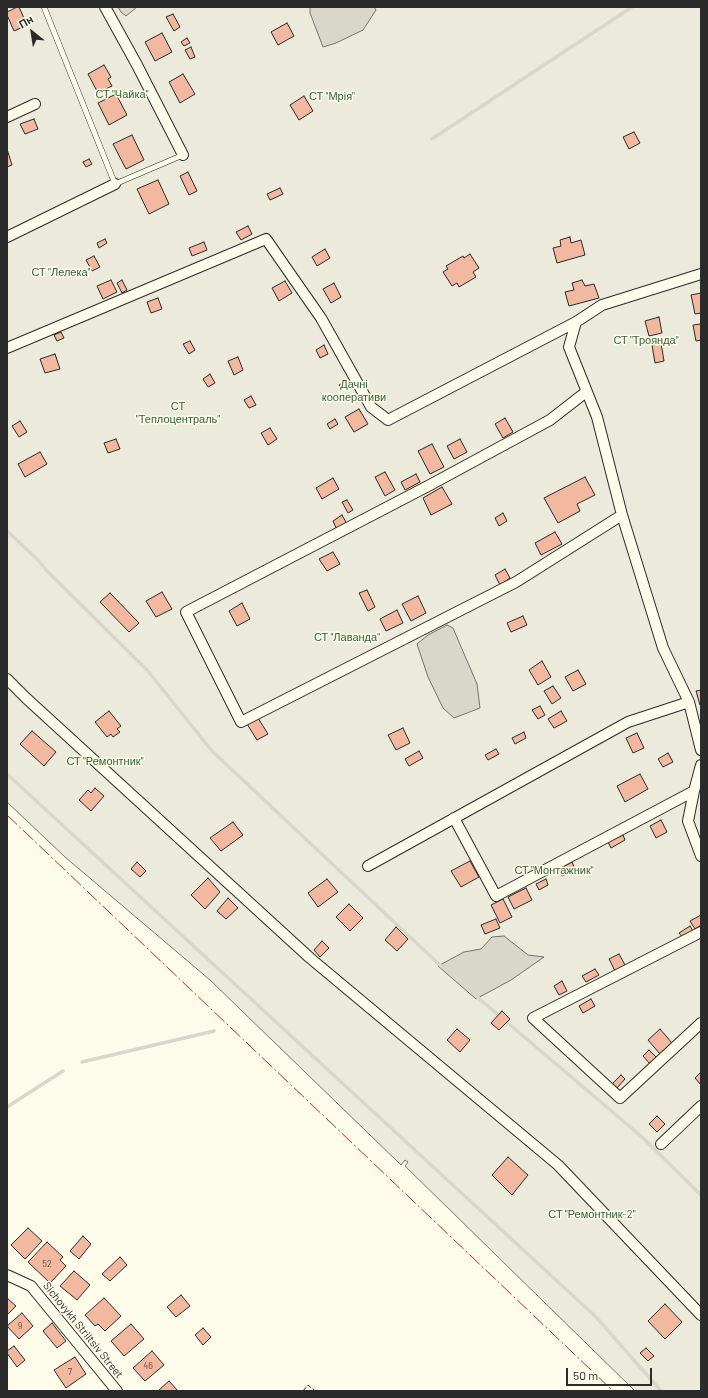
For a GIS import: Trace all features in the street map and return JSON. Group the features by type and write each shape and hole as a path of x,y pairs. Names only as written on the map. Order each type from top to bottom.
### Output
{"street":[{"path":"104,7 137,65 183,155"},
{"path":"7,117 35,104"},
{"path":"7,236 115,184"},
{"path":"7,348 266,240 321,318 371,407 388,420 576,322 602,304 701,274"},
{"path":"576,322 569,347 597,417 622,515 662,648 689,702 701,750"},
{"path":"586,392 550,420 428,486 186,612 241,722 516,582 622,515"},
{"path":"7,679 310,958 558,1165 701,1315"},
{"path":"368,866 628,722 689,702"},
{"path":"701,765 688,821 701,856"},
{"path":"454,818 496,896 694,791"},
{"path":"701,932 533,1018 620,1098 701,1023"},
{"path":"661,1144 701,1106"},
{"name":"Sichovykh Striltsiv Street","path":"7,1275 31,1286 118,1391"}],"lane":[{"path":"44,7 115,184 183,155"}],"green space":[{"name":"Дачні кооперативи","path":"7,7 701,7 701,1391 635,1391 405,1166 408,1162 405,1160 401,1165 210,980 65,857 7,802"}],"shaded area":[{"path":"118,7 137,7 126,16"},
{"path":"310,7 374,7 376,10 363,30 336,43 323,47 310,13"},
{"path":"447,625 453,628 477,684 480,708 454,718 443,708 428,677 417,644 428,635"},
{"path":"504,936 528,955 544,957 511,980 476,999 438,966 464,952 481,949 492,937"}],"building":[{"path":"19,7 27,25 14,31 7,12"},
{"path":"173,14 180,27 174,31 166,17"},
{"path":"287,23 294,36 278,45 271,32"},
{"path":"162,33 172,52 155,61 145,42"},
{"path":"187,38 190,43 184,46 181,42"},
{"path":"191,47 195,57 190,59 185,50"},
{"path":"104,65 111,77 108,79 112,86 98,93 88,74"},
{"path":"183,74 195,94 180,103 169,82"},
{"path":"116,94 127,115 109,125 98,103"},
{"path":"304,96 313,111 299,120 290,105"},
{"path":"34,119 38,129 25,134 20,124"},
{"path":"634,132 640,143 629,149 623,137"},
{"path":"132,135 144,160 126,169 113,144"},
{"path":"7,149 12,165 7,167"},
{"path":"89,159 92,164 86,167 83,162"},
{"path":"188,172 197,191 189,195 180,176"},
{"path":"158,180 169,204 149,214 137,189"},
{"path":"280,188 283,194 270,200 267,194"},
{"path":"248,226 252,234 241,240 236,232"},
{"path":"570,237 571,243 581,240 585,255 557,263 553,248 561,246 560,240"},
{"path":"105,239 107,243 99,248 97,243"},
{"path":"204,242 207,250 192,256 189,248"},
{"path":"325,249 330,258 317,266 312,257"},
{"path":"470,254 479,268 473,272 476,277 459,287 457,283 452,286 443,272 448,269 446,266 463,256 464,258"},
{"path":"94,256 100,267 92,271 86,260"},
{"path":"111,280 117,292 103,299 97,286"},
{"path":"122,280 127,290 122,293 117,283"},
{"path":"582,280 585,286 594,284 599,298 569,306 565,292 574,290 572,283"},
{"path":"285,281 292,293 279,301 272,288"},
{"path":"334,283 341,297 331,303 323,289"},
{"path":"701,293 701,313 695,314 691,295"},
{"path":"158,298 162,309 151,313 147,302"},
{"path":"659,317 662,333 649,336 645,321"},
{"path":"701,324 701,340 696,341 693,325"},
{"path":"61,332 64,338 57,341 54,335"},
{"path":"190,341 195,350 189,354 183,344"},
{"path":"661,343 664,361 655,363 652,345"},
{"path":"324,345 328,354 320,358 316,350"},
{"path":"55,354 60,369 45,373 40,359"},
{"path":"238,357 243,370 234,375 228,361"},
{"path":"210,374 215,383 208,387 203,379"},
{"path":"347,380 349,384 341,388 339,385"},
{"path":"251,396 256,405 249,408 244,400"},
{"path":"359,409 368,424 354,432 345,417"},
{"path":"505,418 513,432 503,438 495,424"},
{"path":"335,419 338,424 330,429 327,424"},
{"path":"20,421 27,432 19,437 12,426"},
{"path":"270,428 277,439 268,445 261,433"},
{"path":"116,439 120,449 108,453 104,443"},
{"path":"460,439 467,452 454,459 447,446"},
{"path":"432,444 444,467 430,474 418,451"},
{"path":"40,452 47,464 25,477 18,464"},
{"path":"385,472 395,490 385,496 375,477"},
{"path":"416,474 420,482 405,490 401,482"},
{"path":"585,477 595,495 577,504 580,511 558,523 544,498"},
{"path":"333,478 339,489 322,499 316,488"},
{"path":"442,487 452,504 431,515 423,498"},
{"path":"347,500 353,510 348,513 342,502"},
{"path":"503,513 507,521 499,526 495,518"},
{"path":"342,515 347,524 337,530 333,521"},
{"path":"555,532 562,544 541,555 535,543"},
{"path":"333,552 340,564 327,571 319,559"},
{"path":"505,569 510,578 500,585 495,575"},
{"path":"367,590 375,607 368,611 359,593"},
{"path":"162,592 172,609 156,617 146,601"},
{"path":"110,593 139,623 129,632 100,602"},
{"path":"418,596 426,613 411,621 402,604"},
{"path":"242,603 250,619 237,626 229,611"},
{"path":"397,610 403,623 386,631 380,619"},
{"path":"523,616 527,625 511,632 507,623"},
{"path":"542,661 551,677 538,685 529,670"},
{"path":"578,670 586,684 573,691 565,677"},
{"path":"553,686 561,698 552,704 544,691"},
{"path":"701,690 701,705 700,705 696,691"},
{"path":"540,706 545,715 538,719 532,710"},
{"path":"109,711 121,726 117,729 120,732 113,737 111,734 107,737 95,722"},
{"path":"561,711 567,721 554,728 548,719"},
{"path":"258,718 268,734 257,740 247,724"},
{"path":"403,728 410,743 396,750 388,735"},
{"path":"32,731 56,752 44,766 20,744"},
{"path":"524,732 526,738 515,744 512,738"},
{"path":"637,733 644,748 633,753 626,738"},
{"path":"496,749 499,754 488,760 485,755"},
{"path":"419,751 423,758 409,766 405,759"},
{"path":"668,753 673,762 663,767 658,759"},
{"path":"640,774 648,789 625,802 617,786"},
{"path":"95,788 104,796 91,811 79,800 88,790 91,793"},
{"path":"661,820 667,832 656,838 650,826"},
{"path":"233,822 243,835 221,851 210,838"},
{"path":"623,835 625,840 611,848 608,842"},
{"path":"470,861 479,877 461,887 451,871"},
{"path":"137,862 146,871 140,877 131,869"},
{"path":"572,862 575,869 562,876 559,869"},
{"path":"208,878 220,892 205,909 191,895"},
{"path":"327,879 338,892 318,907 308,893"},
{"path":"546,879 548,885 539,890 536,884"},
{"path":"526,888 532,900 514,909 508,897"},
{"path":"228,898 238,908 226,919 217,911"},
{"path":"503,899 512,917 500,923 491,905"},
{"path":"349,904 363,918 350,931 336,917"},
{"path":"701,915 701,925 695,929 690,921"},
{"path":"496,919 500,928 485,934 481,925"},
{"path":"690,926 693,931 683,938 679,933"},
{"path":"396,927 408,939 397,951 385,940"},
{"path":"322,941 329,948 320,957 314,950"},
{"path":"619,954 625,965 615,971 609,959"},
{"path":"595,969 599,975 586,982 582,976"},
{"path":"562,981 567,991 559,995 554,986"},
{"path":"591,999 595,1006 583,1013 579,1006"},
{"path":"502,1011 510,1019 499,1030 491,1023"},
{"path":"457,1029 470,1040 460,1052 447,1040"},
{"path":"660,1029 672,1043 660,1054 648,1040"},
{"path":"649,1050 657,1058 650,1064 643,1056"},
{"path":"701,1072 701,1085 695,1078"},
{"path":"621,1075 625,1079 617,1088 612,1084"},
{"path":"657,1116 665,1124 657,1132 649,1124"},
{"path":"508,1157 528,1175 512,1195 492,1175"},
{"path":"28,1228 42,1241 25,1259 11,1245"},
{"path":"83,1236 91,1244 79,1259 70,1251"},
{"path":"47,1242 63,1257 60,1260 66,1266 50,1283 28,1262"},
{"path":"120,1257 127,1265 110,1281 102,1274"},
{"path":"74,1271 90,1285 77,1300 60,1286"},
{"path":"181,1295 190,1306 176,1317 167,1307"},
{"path":"7,1298 16,1306 7,1315"},
{"path":"104,1298 121,1316 105,1331 98,1324 95,1326 85,1315"},
{"path":"665,1304 682,1322 665,1339 648,1321"},
{"path":"22,1313 33,1326 19,1339 7,1326"},
{"path":"52,1323 66,1341 57,1348 43,1331"},
{"path":"131,1324 144,1339 124,1356 111,1341"},
{"path":"203,1328 211,1337 203,1345 195,1335"},
{"path":"14,1346 25,1360 17,1367 7,1353 7,1351"},
{"path":"646,1348 654,1356 648,1361 640,1353"},
{"path":"152,1351 164,1365 145,1381 133,1368"},
{"path":"75,1357 86,1374 66,1388 54,1370"},
{"path":"169,1381 178,1391 158,1391"}],"waterway":[{"path":"432,139 632,7"},
{"path":"7,531 38,560 46,570 147,670 212,751 442,967"},
{"path":"7,774 596,1317 661,1391"},
{"path":"476,996 642,1137 701,1195"},
{"path":"82,1062 214,1031"},
{"path":"7,1107 63,1071"}],"fence":[{"path":"303,1391 308,1385 315,1391"}],"power":[{"path":"7,815 613,1391"}],"park label":[{"name":"СТ \"Чайка\"","path":"122,94"},
{"name":"СТ \"Мрія\"","path":"332,96"},
{"name":"СТ \"Лелека\"","path":"61,272"},
{"name":"СТ \"Троянда\"","path":"646,340"},
{"name":"СТ \"Теплоцентраль\"","path":"178,412"},
{"name":"СТ \"Лаванда\"","path":"347,637"},
{"name":"СТ \"Ремонтник\"","path":"105,761"},
{"name":"СТ \"Монтажник\"","path":"554,870"},
{"name":"СТ \"Ремонтник-2\"","path":"592,1214"}]}
